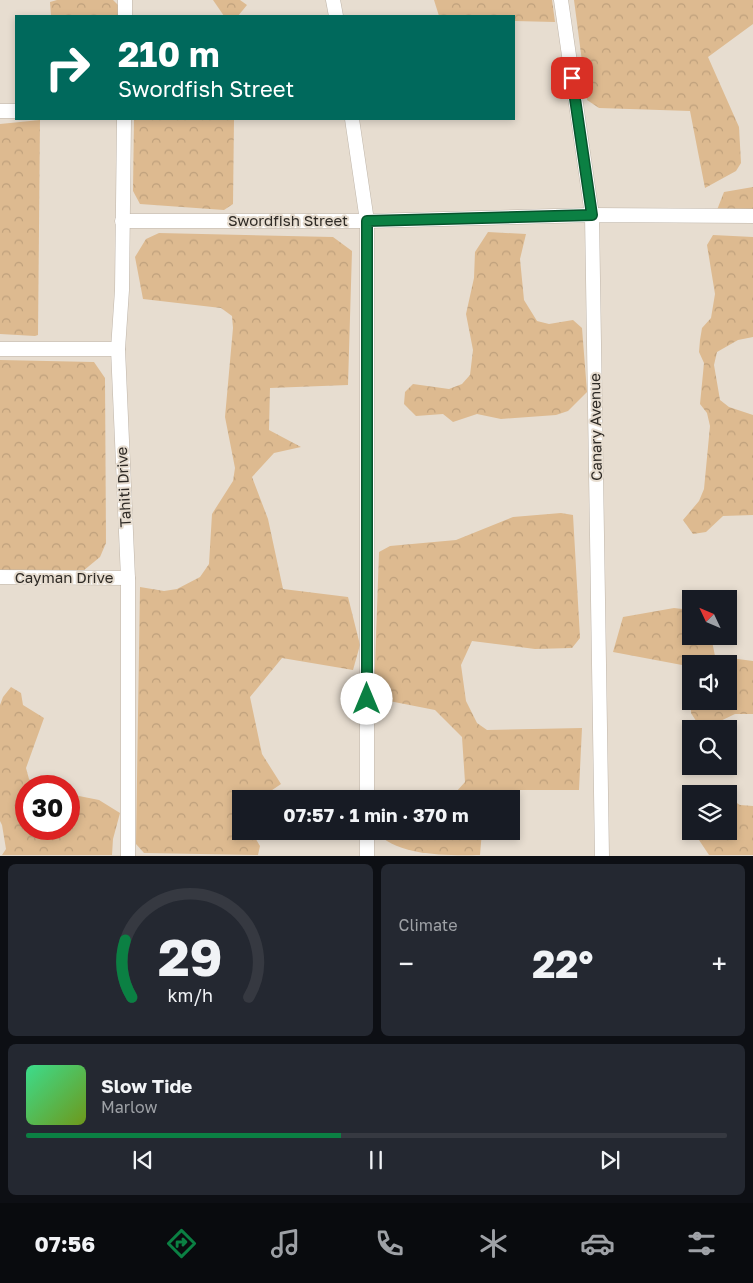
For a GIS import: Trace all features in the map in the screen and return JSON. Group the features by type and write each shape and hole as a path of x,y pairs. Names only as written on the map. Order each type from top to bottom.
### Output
{"street":[{"path":"125,15 126,0"},
{"path":"333,0 336,15"},
{"name":"Canary Avenue","path":"561,0 592,215 602,856"},
{"path":"0,111 15,111"},
{"name":"Tahiti Drive","path":"124,120 122,290 118,349 128,578 128,856"},
{"path":"352,120 367,221 367,790"},
{"name":"Swordfish Street","path":"122,221 367,221 592,215 753,216"},
{"path":"0,349 118,349"},
{"name":"Cayman Drive","path":"0,577 128,578"},
{"path":"367,840 367,856"}],"green space":[{"path":"57,0 113,0 119,6 118,15 51,15 50,2"},
{"path":"213,0 240,0 247,5 239,15 223,15"},
{"path":"434,0 552,0 555,22 515,21 515,15 439,15"},
{"path":"574,0 753,0 753,24 708,57 739,127 741,163 736,171 705,188 690,111 599,108 587,100"},
{"path":"40,120 38,335 0,334 0,124"},
{"path":"134,120 234,120 233,204 224,210 140,204 133,191"},
{"path":"753,187 753,211 717,210 724,192"},
{"path":"488,232 526,234 520,259 524,300 537,321 549,324 573,320 582,328 587,392 568,411 556,415 501,419 477,414 453,422 443,414 416,416 404,404 405,392 413,384 449,389 462,384 470,375 473,350 466,314 474,278 475,252"},
{"path":"159,233 333,237 352,251 348,385 270,388 269,430 301,447 274,453 252,477 268,519 283,589 348,597 360,645 353,670 282,658 250,697 262,754 281,784 272,790 232,790 232,840 256,840 260,846 258,855 144,853 136,844 140,587 164,591 177,589 200,577 209,564 212,514 233,481 235,468 225,417 233,328 232,316 221,308 143,299 135,257 146,239"},
{"path":"713,235 753,237 753,337 738,340 717,352 714,365 720,400 729,407 753,415 753,515 723,516 706,532 693,534 683,520 699,501 704,489 710,426 707,413 700,404 704,363 699,352 702,328 711,318 715,294 707,245"},
{"path":"0,360 94,362 105,378 106,543 100,557 83,571 0,572"},
{"path":"561,513 573,515 580,638 572,648 535,649 472,641 461,665 466,701 477,723 487,730 582,728 579,790 458,790 465,782 462,737 435,710 384,700 374,693 379,552 390,546 456,540 513,517"},
{"path":"674,608 682,609 682,645 713,645 715,655 682,655 682,665 613,652 623,617"},
{"path":"737,659 753,661 753,714 735,714 722,720 695,720 691,710 737,710"},
{"path":"11,687 21,693 23,705 44,718 26,768 28,775 15,775 15,840 80,840 80,796 99,800 120,813 113,839 112,855 2,855 6,849 0,821 0,705 3,697"},
{"path":"737,803 753,806 753,855 709,855 699,840 737,840"},
{"path":"387,840 481,840 480,855 423,853 395,845"}],"route":[{"path":"367,699 367,221 592,215 572,78"}]}
